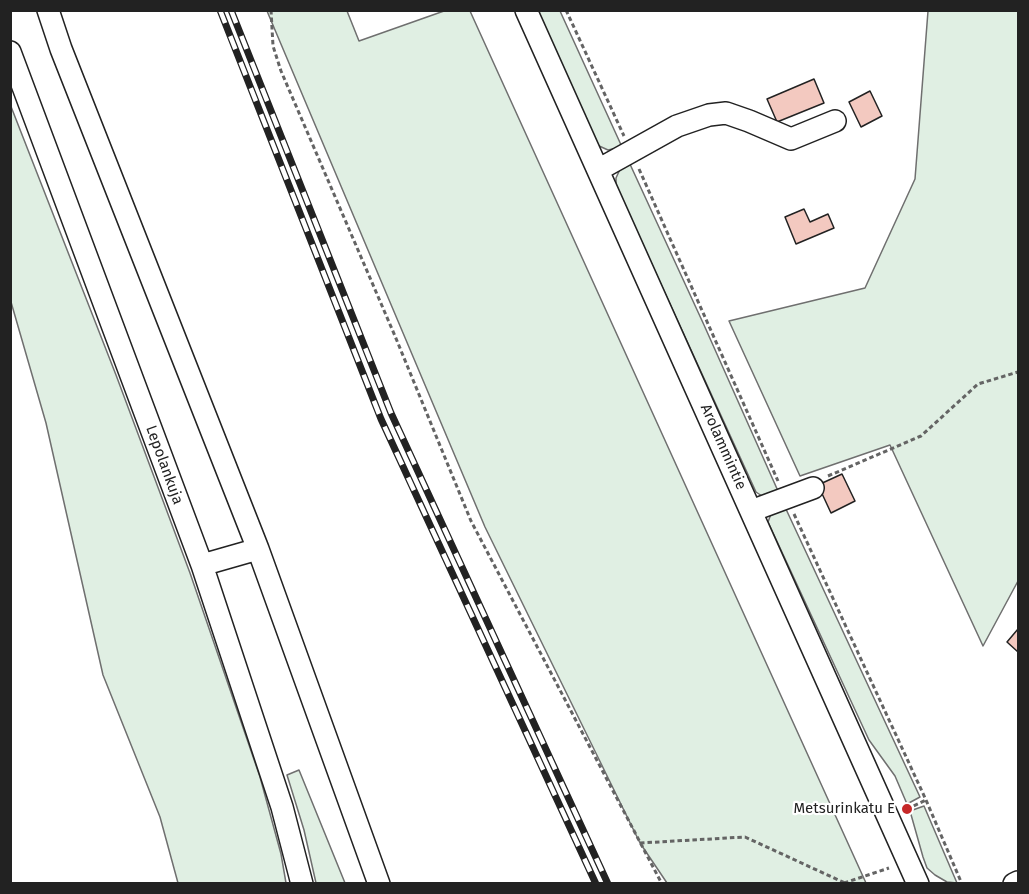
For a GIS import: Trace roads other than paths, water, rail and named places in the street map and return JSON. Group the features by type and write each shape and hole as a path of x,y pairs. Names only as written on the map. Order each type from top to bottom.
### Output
{"street":[{"path":"48,10 61,49 258,549 379,884"},
{"name":"Arolammintie","path":"525,10 918,884"},
{"name":"Lepolankuja","path":"10,52 202,565 282,807 302,884"},
{"path":"598,170 677,126 708,115 726,113 791,139 835,121"},
{"path":"751,511 813,488"},
{"path":"202,565 258,549"},
{"path":"1014,884 1018,882"}],"railway":[{"path":"220,10 381,419 596,884"},
{"path":"231,10 391,413 608,884"}],"place":[{"name":"Metsurinkatu E","path":"907,809"}]}
